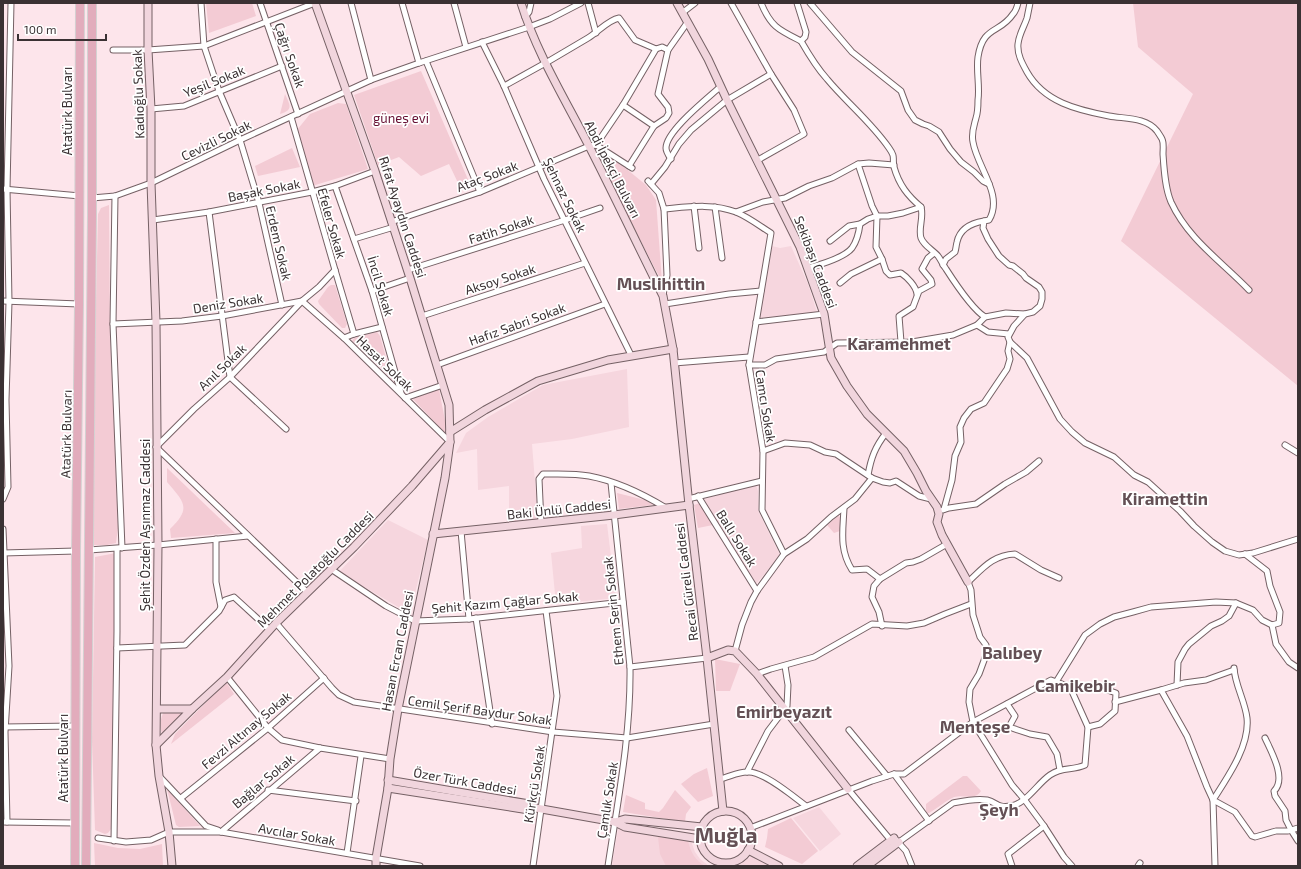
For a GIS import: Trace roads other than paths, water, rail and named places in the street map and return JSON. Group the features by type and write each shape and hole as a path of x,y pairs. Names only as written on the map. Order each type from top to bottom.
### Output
{"main road":[{"name":"Atatürk Bulvarı","path":"75,866 80,3"},
{"name":"Atatürk Bulvarı","path":"86,866 92,198 92,3"},
{"path":"80,196 92,198"},
{"path":"76,551 89,550"}],"street":[{"path":"3,499 8,487 5,189 11,3"},
{"name":"Kadıoğlu Sokak","path":"148,3 152,184"},
{"name":"Erdem Sokak","path":"201,3 204,46 219,91 240,140 259,202 282,305"},
{"name":"Çağrı Sokak","path":"260,3 268,22 298,114"},
{"path":"113,50 148,50 204,46 315,3"},
{"name":"Rıfat Ayaydın Caddesi","path":"315,3 375,171 437,364 449,405 450,442"},
{"path":"352,3 371,80"},
{"path":"402,3 419,63"},
{"path":"454,3 466,47"},
{"name":"Abdi İpekçi Bulvarı","path":"521,3 529,27 546,64 593,146 663,296 673,349"},
{"path":"526,17 530,12 531,3"},
{"name":"Cevizli Sokak","path":"92,198 115,196 152,184 240,140 371,80 529,27 550,19 581,3"},
{"path":"588,3 596,33"},
{"name":"Sekibaşı Caddesi","path":"677,3 708,59 720,87 758,160 800,247 824,314 830,358 847,386 867,414 904,451 931,499 942,512 937,522 947,544 968,582"},
{"path":"682,13 695,3"},
{"path":"731,3 771,74 794,110 804,134 758,160"},
{"path":"761,3 766,16 772,24 786,34 801,41 811,59 826,79 869,123 888,146 894,155 894,165 899,181 906,193 921,208 922,216 920,228 922,240 938,256 976,310 985,317"},
{"path":"797,3 806,32 805,37 801,41"},
{"path":"810,3 852,52 901,92 908,110 915,120 939,132 961,162 983,181 990,184"},
{"path":"943,265 946,259 955,252 957,241 966,228 972,223 989,220 993,213 993,198 990,184 977,158 973,141 973,128 979,98 978,59 980,45 984,38 990,31 1008,20 1014,14 1018,3"},
{"path":"1030,3 1027,18 1018,44 1019,56 1030,77 1046,95 1067,106 1109,116 1136,120 1154,127 1163,140 1166,186 1170,201 1184,225 1208,252 1249,290"},
{"path":"504,86 546,64 596,33 614,19 619,18 635,40 656,49"},
{"path":"668,50 662,47 656,49 623,105 593,146 630,167 654,126 666,118 669,113 668,107 658,94 668,50 687,23"},
{"name":"Şehnaz Sokak","path":"482,42 504,86 539,168 631,355"},
{"path":"426,61 480,192"},
{"name":"Yeşil Sokak","path":"151,108 184,106 282,66"},
{"path":"663,296 667,275 664,209 659,193 650,183 671,159 679,144 691,130 727,100 771,74"},
{"path":"671,159 666,150 666,145 671,134 694,110 720,87"},
{"path":"623,105 654,126"},
{"name":"Efeler Sokak","path":"291,117 334,270 354,334"},
{"name":"Ataç Sokak","path":"354,239 480,192 593,146"},
{"path":"664,209 694,206 715,207 736,212 764,202 785,198 809,186 832,178 858,164 869,163 894,165"},
{"path":"858,164 872,206 877,216 876,247 886,271 890,275 901,273 906,276 917,290 917,294"},
{"name":"Başak Sokak","path":"153,220 209,212 312,192 335,186 375,171"},
{"name":"Şehit Özden Aşınmaz Caddesi","path":"152,184 156,322 158,545 156,745 159,776 169,832 172,866"},
{"name":"İncil Sokak","path":"335,186 372,291 403,396"},
{"path":"5,189 80,196"},
{"path":"114,841 120,549 113,324 115,196"},
{"path":"694,206 699,248"},
{"path":"715,207 722,258"},
{"name":"Fatih Sokak","path":"408,270 600,208"},
{"path":"830,241 850,226 860,224 877,216 896,215 921,208"},
{"path":"209,212 230,377 286,429"},
{"name":"Camcı Sokak","path":"736,212 771,233 748,366 762,451 762,510 784,554"},
{"path":"748,366 765,364 776,359 824,352 837,343 901,342 953,335 978,325 985,317 1006,313 1025,314 1033,312 1040,306 1042,292 1039,287 999,256 983,228 984,221"},
{"path":"808,268 826,263 848,252 852,248 858,234 860,224"},
{"path":"901,342 899,316 912,307 917,294 922,288 932,284 931,280 922,269 928,258 934,253"},
{"path":"840,283 857,270 882,259"},
{"name":"Aksoy Sokak","path":"422,316 585,262"},
{"name":"Deniz Sokak","path":"113,324 222,316 302,301 319,287 334,270"},
{"path":"372,291 410,278"},
{"path":"665,304 729,294 761,291"},
{"name":"Hasat Sokak","path":"302,301 344,338 450,442"},
{"name":"Anıl Sokak","path":"156,447 194,409 230,377 302,301"},
{"path":"6,302 79,304"},
{"name":"Hafız Sabri Sokak","path":"437,364 605,304"},
{"path":"756,322 824,314"},
{"path":"1025,314 1009,334 1008,337 1010,342 1027,358 1060,419 1085,443 1114,457 1134,475 1148,482 1194,526 1225,551 1239,555 1298,539"},
{"path":"978,325 988,332 1009,334"},
{"path":"344,338 382,327"},
{"path":"942,512 952,480 956,456 961,442 960,427 964,418 971,409 984,403 1007,369 1010,359 1008,351 1010,342"},
{"path":"450,432 485,410 538,381 608,360 673,349"},
{"name":"Recai Güreli Caddesi","path":"673,349 688,502 707,658 723,812"},
{"path":"674,363 749,357"},
{"path":"403,396 443,385"},
{"path":"735,651 742,625 757,591 784,554 807,539 831,517 855,499 870,477 871,459 877,445 886,433"},
{"name":"Hasan Ercan Caddesi","path":"376,862 388,788 390,759 398,709 445,478 450,442"},
{"name":"Mehmet Polatoğlu Caddesi","path":"156,745 226,677 276,623 412,486 450,442"},
{"path":"762,451 785,443 810,445 825,452 836,454 870,477 883,482 890,483 896,481 919,496 931,499"},
{"path":"1285,445 1298,452"},
{"path":"156,447 307,592"},
{"path":"942,512 976,504 1005,484 1026,472 1039,461"},
{"path":"541,523 539,478 543,474 589,476 611,482 652,499 666,508"},
{"path":"688,502 698,496 762,481"},
{"name":"Ethem Serin Sokak","path":"611,482 630,667 627,738"},
{"name":"Ballı Sokak","path":"698,496 757,591"},
{"name":"Baki Ünlü Caddesi","path":"433,534 614,515 666,508 688,502"},
{"path":"844,508 842,543 847,562 852,570 867,569 880,579"},
{"path":"3,529 9,666 4,726 5,822 75,823"},
{"path":"461,531 469,619"},
{"path":"89,550 120,549 248,536"},
{"path":"216,539 216,582 221,607"},
{"path":"882,626 879,612 872,597 874,586 880,579 906,563 921,559 947,544"},
{"path":"4,553 76,551"},
{"path":"1059,578 1015,554 996,559 987,564 968,582 972,590 971,604 973,615 980,637 986,645 986,655 979,674 970,689 969,702 973,722 1012,785 1024,799 1064,857 1072,866"},
{"path":"1056,682 1085,635 1100,624 1114,617 1151,607 1216,602 1236,604 1254,610 1262,620 1272,625 1279,623 1280,612 1270,586 1267,571 1245,554"},
{"name":"Şehit Kazım Çağlar Sokak","path":"331,569 386,606 415,621 469,619 623,602"},
{"path":"117,648 186,645 218,611 225,600 234,597 270,630"},
{"path":"757,674 814,657 872,624 882,626 907,626 924,624 971,604"},
{"path":"1177,685 1178,662 1185,649 1211,626 1226,619 1236,604"},
{"name":"Kürkçü Sokak","path":"533,866 539,808 553,732 557,696 546,611"},
{"path":"476,618 492,724"},
{"name":"Cemil Şerif Baydur Sokak","path":"276,623 339,695 354,702 492,724 553,732 627,738 714,724"},
{"path":"1272,625 1276,644 1289,662 1298,668"},
{"path":"630,667 707,658 728,650 735,651 757,674 848,789 895,841 906,851 912,866"},
{"path":"747,772 768,731 786,710 788,685 785,666"},
{"path":"1116,702 1184,683 1206,680 1234,669 1234,676 1243,698 1248,720 1245,738 1237,760 1213,800"},
{"path":"226,677 268,728 282,740 362,756 390,759"},
{"name":"Fevzi Altınay Sokak","path":"181,798 268,728 324,678"},
{"path":"750,828 848,789 894,774 904,774 973,722 1051,680 1070,687 1099,687 1116,693 1115,711 1100,724 1088,727"},
{"path":"857,866 929,821 953,803 964,800 987,800 999,806 1012,805 1024,799 1049,776 1060,770 1085,765 1088,727 1070,687"},
{"path":"1161,690 1187,736 1206,787 1213,800 1215,866"},
{"path":"1007,704 1015,716 1010,727 1030,734 1048,737 1057,754 1060,770"},
{"path":"157,709 192,709"},
{"path":"4,726 76,726"},
{"path":"849,730 887,776"},
{"name":"Çamlık Sokak","path":"608,866 627,738"},
{"path":"1265,738 1276,762 1279,777 1277,788 1274,791 1275,796 1284,811 1286,820 1291,830 1298,841"},
{"name":"Bağlar Sokak","path":"221,832 268,790 320,748"},
{"path":"348,854 362,756"},
{"path":"720,779 747,772 756,772 806,806"},
{"path":"894,774 929,821"},
{"path":"159,776 206,826 221,832"},
{"name":"Özer Türk Caddesi","path":"388,780 529,804 539,808 615,822 625,827 700,839"},
{"name":"Özer Türk Caddesi","path":"388,788 529,810 539,808"},
{"path":"268,790 356,801"},
{"path":"1213,800 1235,812 1252,836 1255,837 1276,831 1298,828"},
{"path":"723,812 736,814 742,817 750,828 751,839 748,850 740,859 715,863 703,850 700,839 702,827 705,821 710,816 723,812"},
{"name":"Özer Türk Caddesi","path":"615,822 625,819 702,827"},
{"path":"1012,866 1008,854 1044,826"},
{"path":"98,838 114,841 151,840 169,832"},
{"name":"Avcılar Sokak","path":"169,832 221,832 348,854 376,862 420,866"},
{"path":"867,866 895,841"},
{"path":"748,850 779,866"}],"district":[{"name":"Muslihittin","path":"661,284"},
{"name":"Karamehmet","path":"899,344"},
{"name":"Kiramettin","path":"1165,499"},
{"name":"Balıbey","path":"1012,653"},
{"name":"Camikebir","path":"1075,686"},
{"name":"Emirbeyazıt","path":"784,712"},
{"name":"Menteşe","path":"975,727"},
{"name":"Şeyh","path":"999,810"},
{"name":"Muğla","path":"726,836"}],"park label":[{"name":"güneş evi","path":"401,118"}]}
